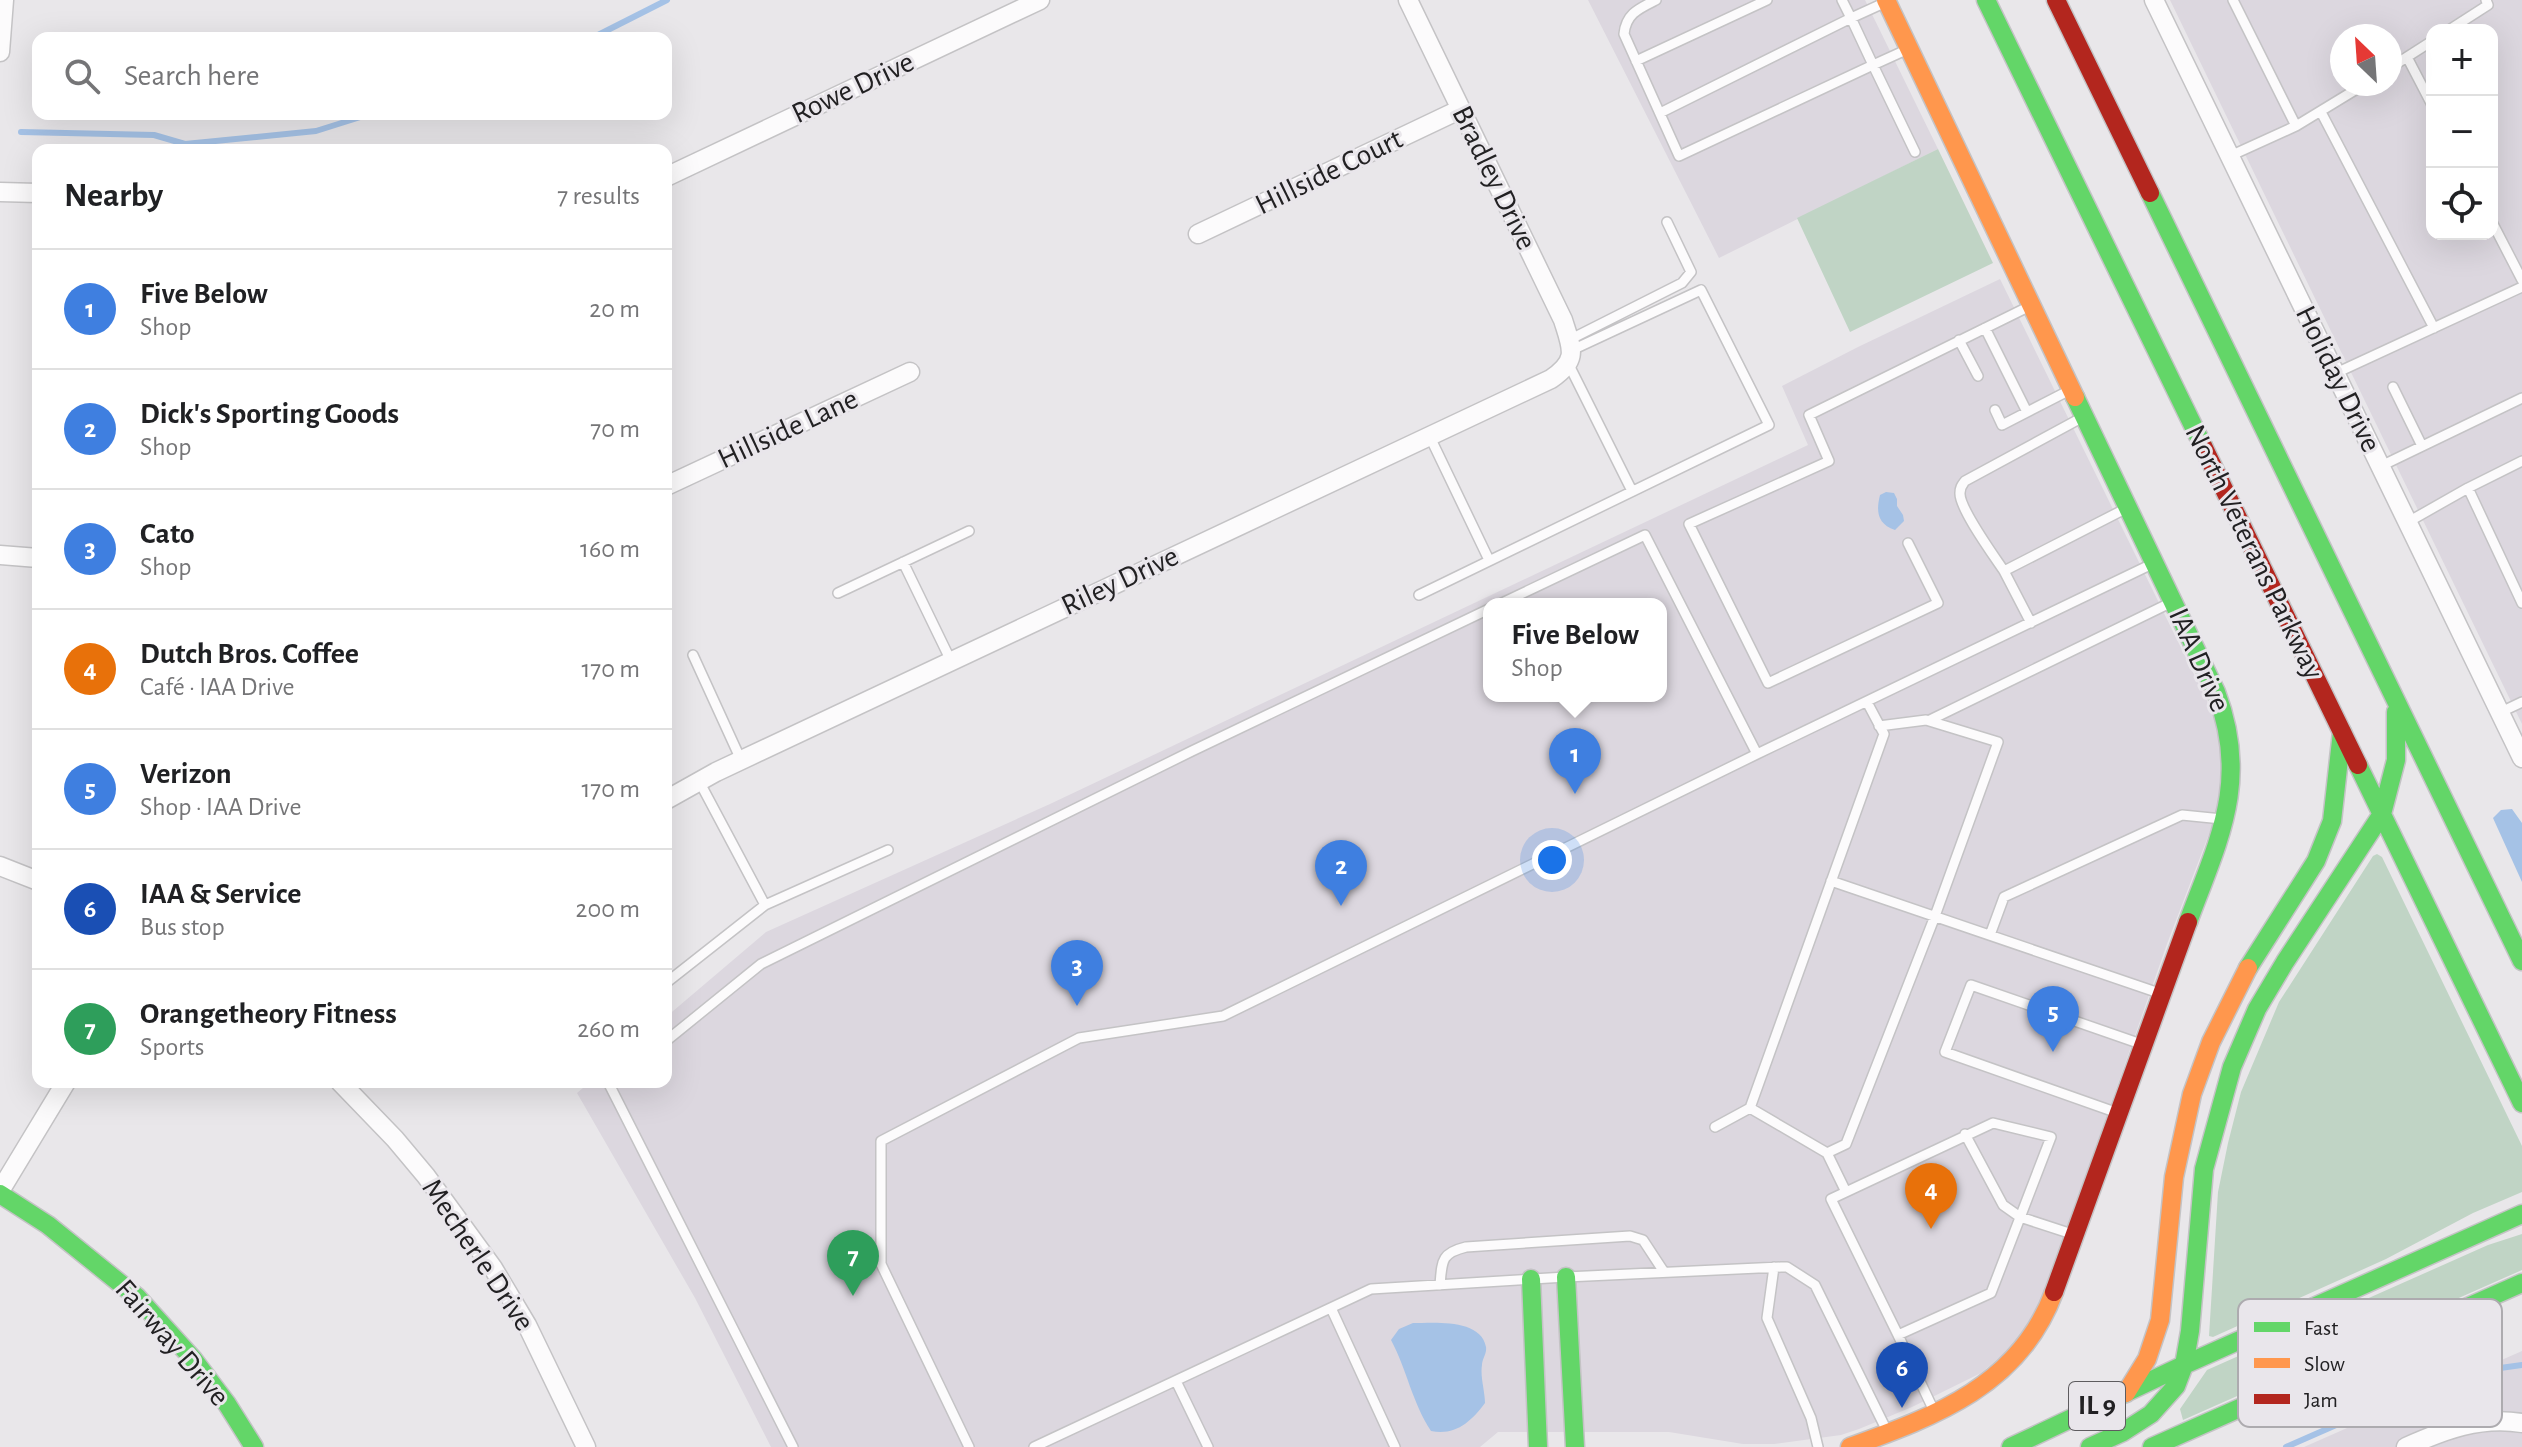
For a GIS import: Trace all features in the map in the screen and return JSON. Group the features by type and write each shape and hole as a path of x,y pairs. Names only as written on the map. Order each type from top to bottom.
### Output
{"main road":[{"name":"North Veterans Parkway","path":"1986,0 2522,1103"},
{"name":"North Veterans Parkway","path":"2056,0 2522,961"},
{"name":"IAA Drive","path":"1850,1447 1934,1411 1991,1380 2021,1351 2038,1327 2052,1298 2225,819 2233,776 2230,729 2216,692 1886,1"},
{"path":"2090,1447 2123,1432 2151,1414 2176,1386 2184,1365 2190,1331 2204,1169 2232,1067 2257,1009 2382,814 2396,760 2395,699"},
{"path":"2126,1393 2147,1359 2160,1320 2174,1177 2192,1094 2235,990 2322,848 2334,808 2342,732"},
{"name":"Fairway Drive","path":"0,1192 40,1218 119,1280 153,1313 241,1424 254,1447"},
{"name":"IL 9","path":"2332,1299 2522,1214"},
{"path":"1566,1277 1575,1447"},
{"path":"1531,1279 1538,1447"},
{"name":"IL 9","path":"2486,1299 2522,1283"},
{"name":"IL 9","path":"2011,1447 2238,1341"},
{"name":"IL 9","path":"2157,1446 2238,1410"}],"street":[{"path":"0,52 4,0"},
{"name":"Rowe Drive","path":"672,174 1040,0"},
{"name":"Bradley Drive","path":"1408,0 1563,320 1570,354"},
{"name":"Holiday Drive","path":"2154,0 2522,758"},
{"name":"Hillside Court","path":"1198,234 1461,109"},
{"path":"0,192 32,193"},
{"name":"Riley Drive","path":"672,797 741,760 1551,379 1570,354"},
{"name":"Hillside Lane","path":"672,483 910,372"},
{"path":"0,555 32,558"},
{"path":"0,866 32,879"},
{"path":"0,1192 62,1088"},
{"name":"Mecherle Drive","path":"349,1088 426,1176 493,1268 527,1325 586,1447"},
{"path":"2502,1420 2522,1423"},
{"path":"2406,1447 2455,1427"}],"lane":[{"path":"1656,0 1634,11 1625,22 1624,34 1679,156 1909,49"},
{"path":"1636,61 1767,0"},
{"path":"1842,0 1915,152"},
{"path":"2233,0 2296,126"},
{"path":"2458,24 2488,5 2486,0"},
{"path":"1660,113 1886,1"},
{"path":"2402,60 2426,45"},
{"path":"2407,57 2427,96"},
{"path":"2230,156 2296,126 2346,96"},
{"path":"2321,112 2434,328"},
{"path":"1570,354 1682,283 1691,272 1667,222"},
{"path":"2498,234 2522,280"},
{"path":"2336,373 2522,287"},
{"path":"1419,595 1769,425 1701,290 1570,354"},
{"path":"1908,543 1938,603 1768,683 1689,524 1829,461 1809,415 2031,305"},
{"path":"1985,328 2027,412"},
{"path":"1959,340 1978,376"},
{"path":"1570,354 1632,491"},
{"path":"2393,387 2422,446"},
{"path":"1995,410 2002,425 2071,390"},
{"path":"2381,466 2522,398"},
{"path":"2031,623 1960,498 1961,486 1965,481 2084,417"},
{"path":"1429,435 1489,560"},
{"path":"2408,522 2522,461"},
{"path":"2468,488 2522,603"},
{"path":"2004,571 2128,507"},
{"path":"838,593 969,531"},
{"path":"1513,598 1645,535 1757,754"},
{"path":"903,562 951,661"},
{"path":"969,1447 881,1264 881,1141 1079,1038 1223,1016 2154,563"},
{"path":"1879,726 1930,720 2173,602"},
{"path":"672,1036 761,964 1192,751 1483,612"},
{"path":"693,655 741,760"},
{"path":"1715,1127 1750,1108 1884,734 1867,702"},
{"path":"2501,712 2522,702"},
{"path":"1827,1153 1846,1144 1935,916 1998,742 1930,720"},
{"path":"699,781 765,905"},
{"path":"1990,935 2004,897 2182,815 2225,819"},
{"path":"672,978 765,905 888,850"},
{"path":"1831,881 2163,994"},
{"path":"2119,1113 1945,1052 1971,985 2144,1045"},
{"path":"611,1088 793,1447"},
{"path":"1750,1108 1827,1153 1846,1192"},
{"path":"1898,1335 1991,1293 2051,1137 1993,1123 1831,1199 1934,1411"},
{"path":"1965,1134 2003,1205 2020,1217 2075,1235"},
{"path":"1440,1285 1443,1261 1452,1250 1630,1236 1643,1240 1664,1272"},
{"path":"1774,1267 1767,1318 1811,1418 1818,1447"},
{"path":"1034,1447 1371,1289 1774,1267 1787,1267 1815,1285 1887,1432"},
{"path":"1331,1308 1395,1447"},
{"path":"1176,1381 1208,1447"}],"shaded area":[{"path":"1588,0 1865,0 1938,149 1719,258"},
{"path":"2170,0 2522,0 2522,724"},
{"path":"2000,279 2214,715 2221,750 2221,788 2214,821 2167,944 2045,1292 2025,1330 2006,1352 1981,1373 1859,1429 1841,1435 1774,1444 1743,1444 1669,1432 1498,1432 1480,1447 771,1447 695,1298 577,1093 583,1088 672,1088 672,1012 766,932 1050,804 1483,599 1483,702 1667,702 1667,598 1485,598 1808,445 1782,386"},
{"path":"2522,1351 2522,1447 2304,1447 2349,1427 2502,1427 2502,1360"}],"green space":[{"path":"1938,149 1993,263 1850,332 1797,218"},
{"path":"2377,854 2382,857 2522,1146 2522,1192 2297,1299 2238,1299 2238,1326 2209,1336 2218,1192 2241,1092 2279,1002"},
{"path":"2522,1234 2522,1270 2456,1299 2367,1299 2488,1245"},
{"path":"2238,1356 2238,1396 2183,1420 2180,1409 2207,1370"}],"water":[{"path":"1894,493 1903,515 1904,521 1895,530 1884,524 1879,516 1880,495"},
{"path":"2512,809 2522,823 2522,882 2493,818 2501,810"},
{"path":"1413,1323 1455,1324 1475,1331 1482,1338 1486,1347 1482,1363 1485,1403 1462,1426 1448,1431 1431,1431 1419,1409 1391,1340 1399,1329"}],"waterway":[{"path":"604,32 667,0"},
{"path":"185,144 316,131 351,120"},
{"path":"21,132 154,135 185,144"},
{"path":"2502,1368 2522,1365"},
{"path":"2286,1447 2332,1427"}],"traffic: fast":[{"path":"1986,0 2203,446"},
{"path":"2150,193 2522,961"},
{"path":"2075,397 2216,692 2226,724 2230,754 2226,809 2188,922"},
{"path":"2090,1447 2123,1432 2151,1414 2176,1386 2184,1365 2190,1331 2204,1169 2232,1067 2257,1009 2382,814 2396,760 2396,712"},
{"path":"2248,968 2316,861 2332,821 2342,732"},
{"path":"2358,765 2522,1103"},
{"path":"0,1194 48,1225 137,1297 193,1359 254,1447"},
{"path":"2332,1299 2522,1214"},
{"path":"1566,1277 1575,1447"},
{"path":"1531,1279 1538,1447"},
{"path":"2486,1299 2522,1283"},
{"path":"2011,1447 2238,1341"},
{"path":"2152,1447 2238,1409"}],"traffic: slow":[{"path":"1886,0 2075,397"},
{"path":"2126,1393 2147,1359 2160,1320 2174,1177 2192,1094 2211,1042 2248,968"},
{"path":"1850,1447 1913,1423 1972,1393 2020,1351 2039,1324 2054,1292"}],"traffic: jam":[{"path":"2056,0 2150,193"},
{"path":"2203,446 2358,765"},
{"path":"2054,1292 2188,922"}],"place":[{"name":"Five Below","path":"1575,794"},
{"name":"Dick's Sporting Goods","path":"1341,906"},
{"name":"Cato","path":"1077,1006"},
{"name":"Verizon","path":"2053,1052"},
{"name":"Dutch Bros. Coffee","path":"1931,1229"},
{"name":"Orangetheory Fitness","path":"853,1296"},
{"name":"IAA & Service","path":"1902,1408"}]}
